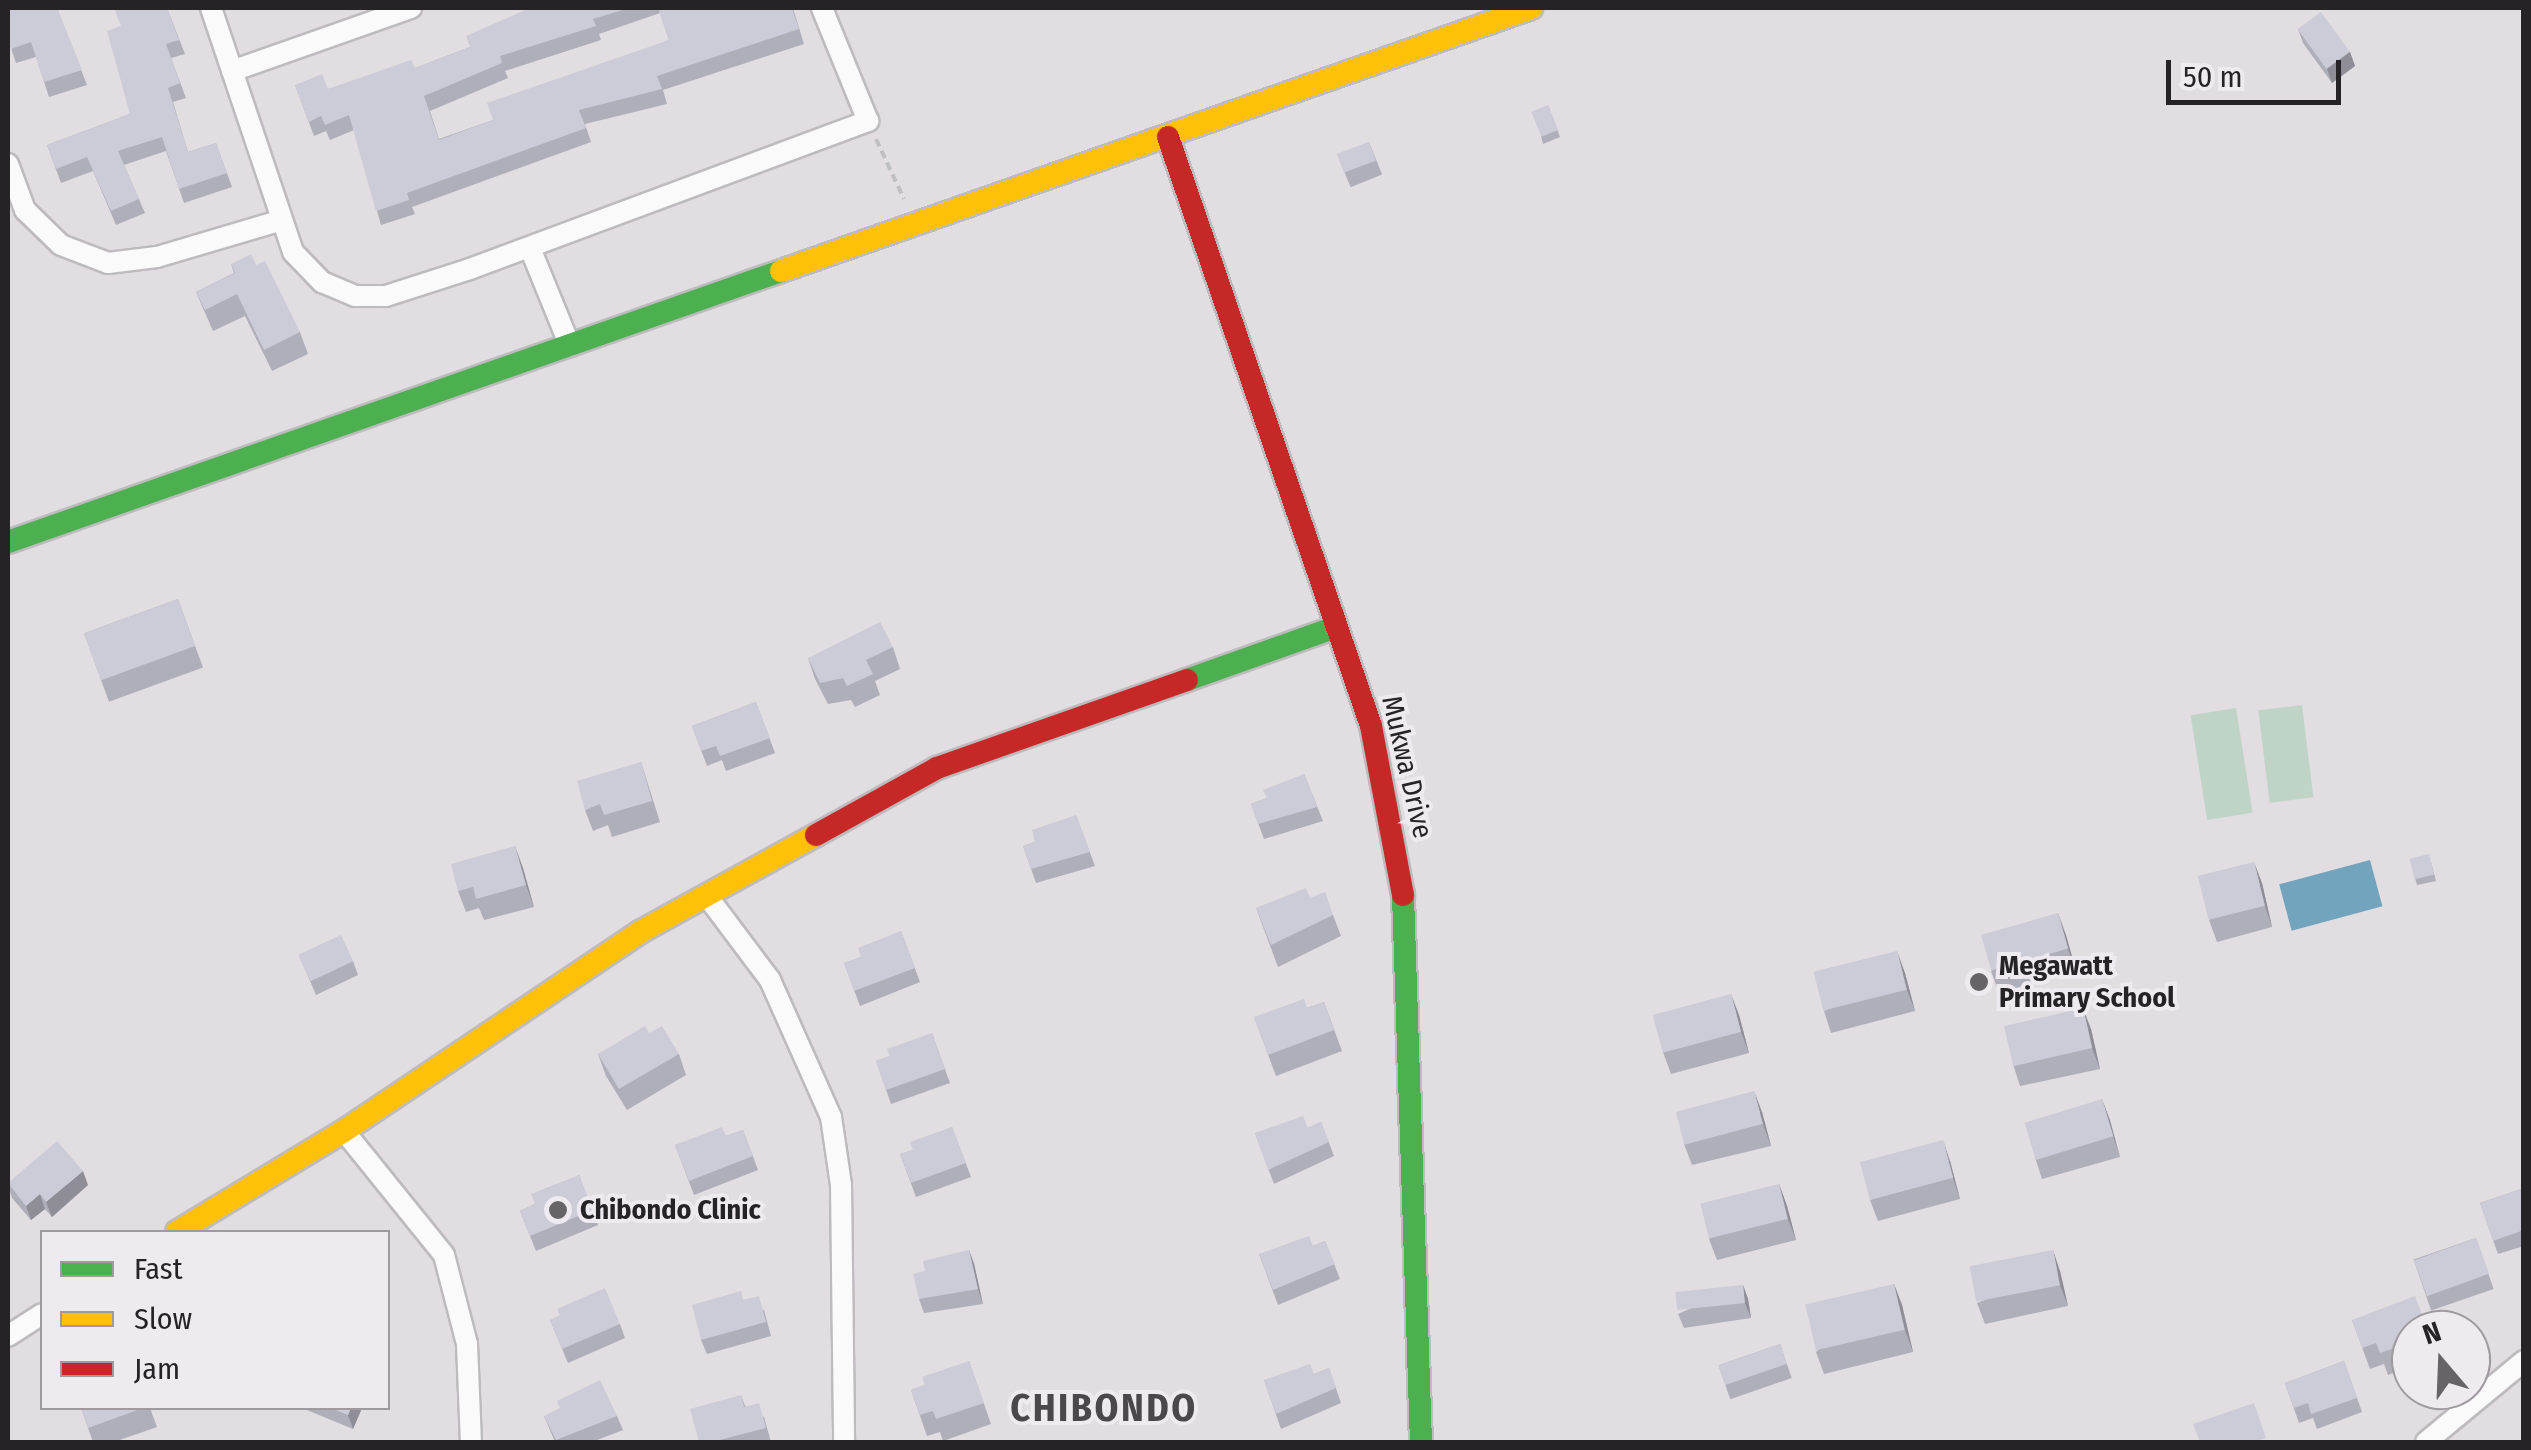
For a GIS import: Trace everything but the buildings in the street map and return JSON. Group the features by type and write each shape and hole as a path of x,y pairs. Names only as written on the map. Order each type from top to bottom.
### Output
{"street":[{"path":"211,8 293,252 322,282 355,296 386,296 530,248 868,122 822,8"},
{"path":"232,71 411,8"},
{"path":"8,542 1531,8"},
{"name":"Mukwa Drive","path":"1168,137 1371,726 1402,880 1421,1442"},
{"path":"8,164 25,210 61,245 108,264 157,257 282,220"},
{"path":"530,248 570,346"},
{"path":"180,1230 344,1131 640,932 937,768 1336,628"},
{"path":"707,896 770,980 832,1117 842,1185 844,1442"},
{"path":"344,1131 444,1255 467,1344 470,1442"},
{"path":"8,1336 40,1315"},
{"path":"2426,1442 2524,1361"}],"path":[{"path":"868,122 916,226"}],"green space":[{"path":"2302,705 2313,797 2270,803 2258,710"},
{"path":"2236,708 2253,813 2207,820 2191,715"}],"water":[{"path":"2370,860 2382,906 2292,931 2279,884"}],"traffic: fast":[{"path":"8,542 781,271"},
{"path":"1187,680 1336,627"},
{"path":"1403,895 1421,1442"}],"traffic: slow":[{"path":"781,271 1531,8"},
{"path":"180,1230 344,1131 640,932 816,835"}],"traffic: jam":[{"path":"1168,137 1371,726 1403,895"},
{"path":"816,835 937,768 1187,680"}],"place":[{"name":"Megawatt Primary School","path":"1979,982"},
{"name":"Chibondo Clinic","path":"558,1210"}],"district":[{"name":"CHIBONDO","path":"1104,1409"}]}
